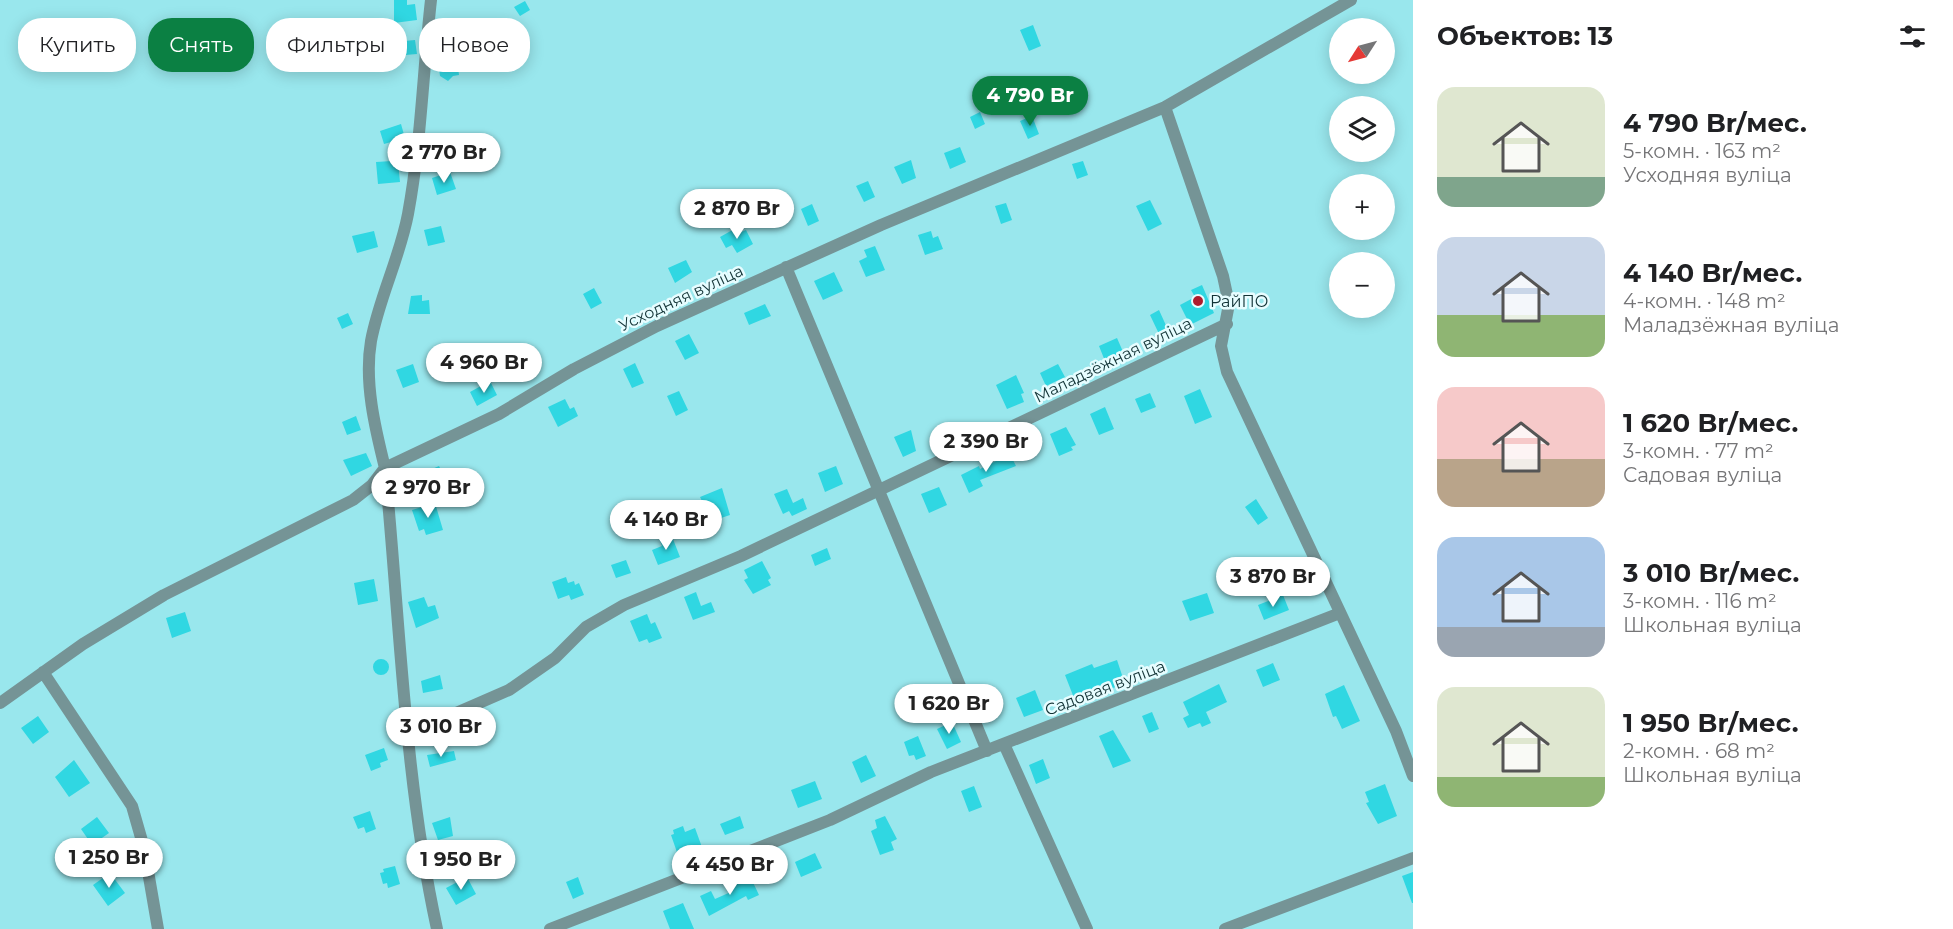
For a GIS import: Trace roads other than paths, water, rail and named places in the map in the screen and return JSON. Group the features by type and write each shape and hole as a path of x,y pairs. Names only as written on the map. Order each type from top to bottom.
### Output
{"street":[{"path":"430,0 408,217 371,343 374,426 385,468 408,734 429,895 437,929"},
{"name":"Усходняя вуліца","path":"385,468 499,414 574,369 657,326 786,267 1165,107 1351,0"},
{"path":"1165,107 1223,276 1229,304 1221,346 1227,372 1396,731 1413,776"},
{"path":"786,267 881,490 987,751"},
{"name":"Маладзёжная вуліца","path":"408,734 515,687 555,658 586,627 624,605 741,556 1227,324"},
{"path":"0,703 83,644 164,595 353,500 372,485 385,468"},
{"name":"Садовая вуліца","path":"550,929 865,806 931,772 1340,613"},
{"path":"43,672 132,806 144,848 158,929"},
{"path":"1004,744 1087,929"},
{"path":"1232,928 1413,858"}],"place":[{"name":"РайПО","path":"1198,301"}]}
